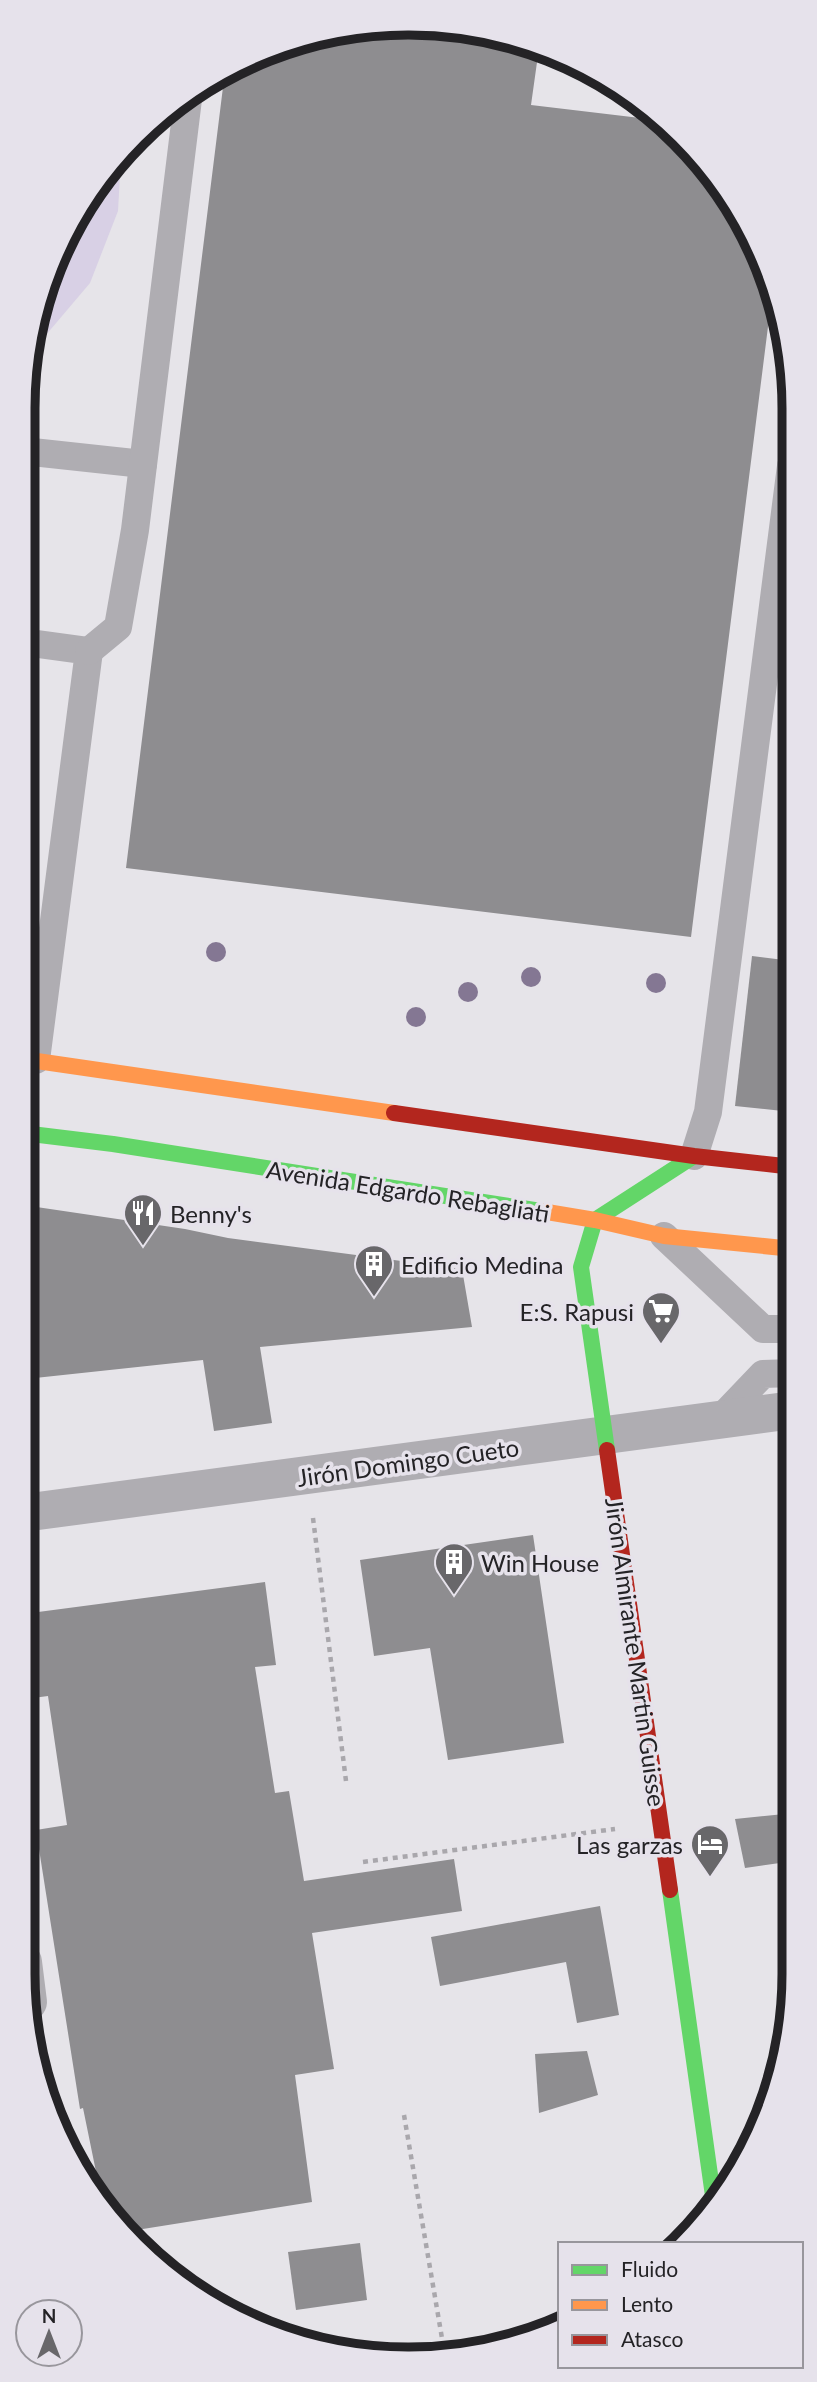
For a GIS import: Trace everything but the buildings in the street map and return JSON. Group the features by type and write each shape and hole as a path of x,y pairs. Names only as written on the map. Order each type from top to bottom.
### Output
{"street":[{"path":"35,1061 694,1156 782,1166"},
{"name":"Avenida Edgardo Rebagliati","path":"35,1134 113,1144 595,1220 664,1236 782,1248"},
{"path":"595,1220 694,1156"},
{"name":"Jirón Almirante Martin Guisse","path":"595,1220 581,1267 712,2191"},
{"name":"Jirón Domingo Cueto","path":"35,1511 782,1411"}],"lane":[{"path":"35,1019 89,651 118,627 135,530 187,108"},
{"path":"35,452 143,464"},
{"path":"694,1156 708,1112 782,536"},
{"path":"35,644 89,651"},
{"path":"664,1236 763,1329 782,1329"},
{"path":"720,1419 763,1374 763,1329"},
{"path":"763,1374 782,1373"}],"path":[{"path":"307,1475 346,1781"},
{"path":"363,1862 660,1823"},
{"path":"404,2115 443,2345"}],"shaded area":[{"path":"120,171 118,211 90,283 41,341 63,266 85,222"}],"traffic: fast":[{"path":"35,1134 113,1144 541,1211"},
{"path":"607,1450 581,1267 595,1220 694,1156"},
{"path":"670,1890 712,2191"}],"traffic: slow":[{"path":"35,1061 394,1113"},
{"path":"541,1211 664,1236 782,1248"}],"traffic: jam":[{"path":"394,1113 694,1156 782,1166"},
{"path":"607,1450 670,1890"}],"place":[{"name":"Benny's","path":"143,1247"},
{"name":"Edificio Medina","path":"374,1298"},
{"name":"E:S. Rapusi","path":"661,1345"},
{"name":"Win House","path":"454,1596"},
{"name":"Las garzas","path":"710,1878"}]}
